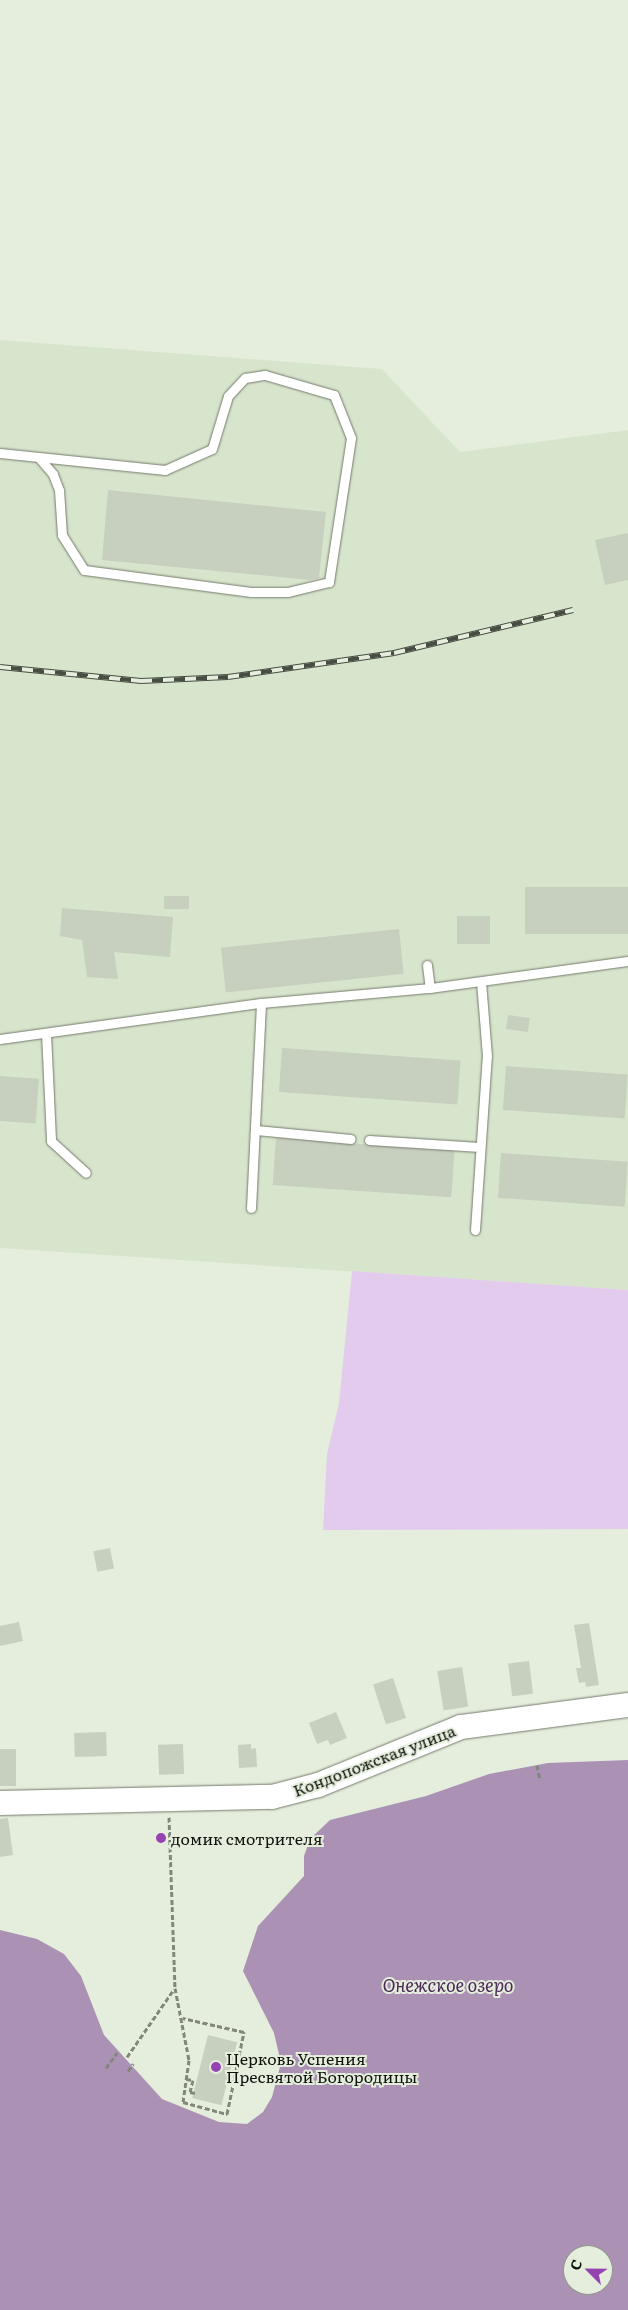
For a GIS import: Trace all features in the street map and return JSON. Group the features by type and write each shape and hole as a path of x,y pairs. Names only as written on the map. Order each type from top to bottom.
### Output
{"street":[{"name":"Кондопожская улица","path":"0,1803 272,1798 318,1785 461,1727 628,1705"}],"lane":[{"path":"0,453 150,471 176,468 212,449 228,396 246,378 265,375 334,395 351,438 329,582 288,592 251,592 84,570 62,535 59,490 39,458"},
{"path":"0,1039 261,1003 430,988 628,961"},
{"path":"427,965 430,988"},
{"path":"475,1230 487,1056 481,982"},
{"path":"251,1208 261,1003"},
{"path":"46,1033 51,1141 86,1173"},
{"path":"256,1130 350,1139"},
{"path":"369,1140 480,1148"}],"path":[{"path":"537,1765 540,1780"},
{"path":"169,1799 168,1882 175,1988 183,2018 189,2060 183,2102 227,2114 244,2032 183,2018"},
{"path":"127,2057 175,1988"},
{"path":"106,2068 117,2053"},
{"path":"128,2071 133,2064"},
{"path":"186,2079 193,2080 190,2092 195,2093"}],"shaded area":[{"path":"0,340 382,369 460,452 628,430 628,1290 0,1248"},
{"path":"352,1271 628,1290 628,1529 323,1530 327,1454 339,1403"}],"water":[{"name":"Онежское озеро","path":"628,1760 628,2310 0,2310 0,1930 37,1939 64,1954 81,1976 104,2035 162,2099 219,2122 247,2124 263,2112 272,2097 281,2063 274,2033 243,1971 258,1926 304,1876 304,1856 310,1839 330,1820 426,1796 489,1774 548,1763"}],"building":[{"path":"108,490 326,512 319,578 310,580 102,560"},
{"path":"628,533 628,580 605,585 595,540"},
{"path":"525,887 628,887 628,934 525,934"},
{"path":"164,896 189,896 189,909 164,909"},
{"path":"62,908 173,917 170,957 114,952 118,979 87,977 82,940 60,936"},
{"path":"457,916 490,916 490,944 457,944"},
{"path":"399,929 404,974 226,992 221,948"},
{"path":"508,1015 530,1018 528,1032 506,1029"},
{"path":"282,1048 461,1060 457,1104 279,1092"},
{"path":"506,1066 628,1075 625,1118 503,1110"},
{"path":"0,1076 39,1079 36,1124 0,1121"},
{"path":"276,1138 455,1150 451,1197 273,1185"},
{"path":"501,1153 628,1162 625,1207 498,1198"},
{"path":"110,1548 114,1569 97,1572 93,1551"},
{"path":"19,1622 23,1641 0,1646 0,1626"},
{"path":"589,1623 599,1685 586,1687 585,1682 579,1683 576,1668 581,1668 574,1625"},
{"path":"529,1661 533,1694 512,1696 508,1664"},
{"path":"462,1667 468,1707 444,1710 437,1671"},
{"path":"393,1678 406,1718 386,1724 373,1684"},
{"path":"336,1712 347,1738 330,1745 328,1740 317,1744 309,1723"},
{"path":"106,1732 107,1756 75,1757 74,1733"},
{"path":"183,1744 184,1774 159,1775 158,1745"},
{"path":"251,1744 251,1749 256,1748 257,1767 239,1768 238,1745"},
{"path":"0,1749 16,1749 16,1786 0,1786"},
{"path":"8,1818 13,1855 0,1857 0,1819"},
{"name":"Церковь Успения Пресвятой Богородицы","path":"208,2035 237,2042 221,2105 192,2098"}],"railway":[{"path":"0,667 141,681 228,677 394,653 573,610"}],"place":[{"name":"домик смотрителя","path":"161,1838"},
{"name":"Церковь Успения Пресвятой Богородицы","path":"216,2067"}]}
